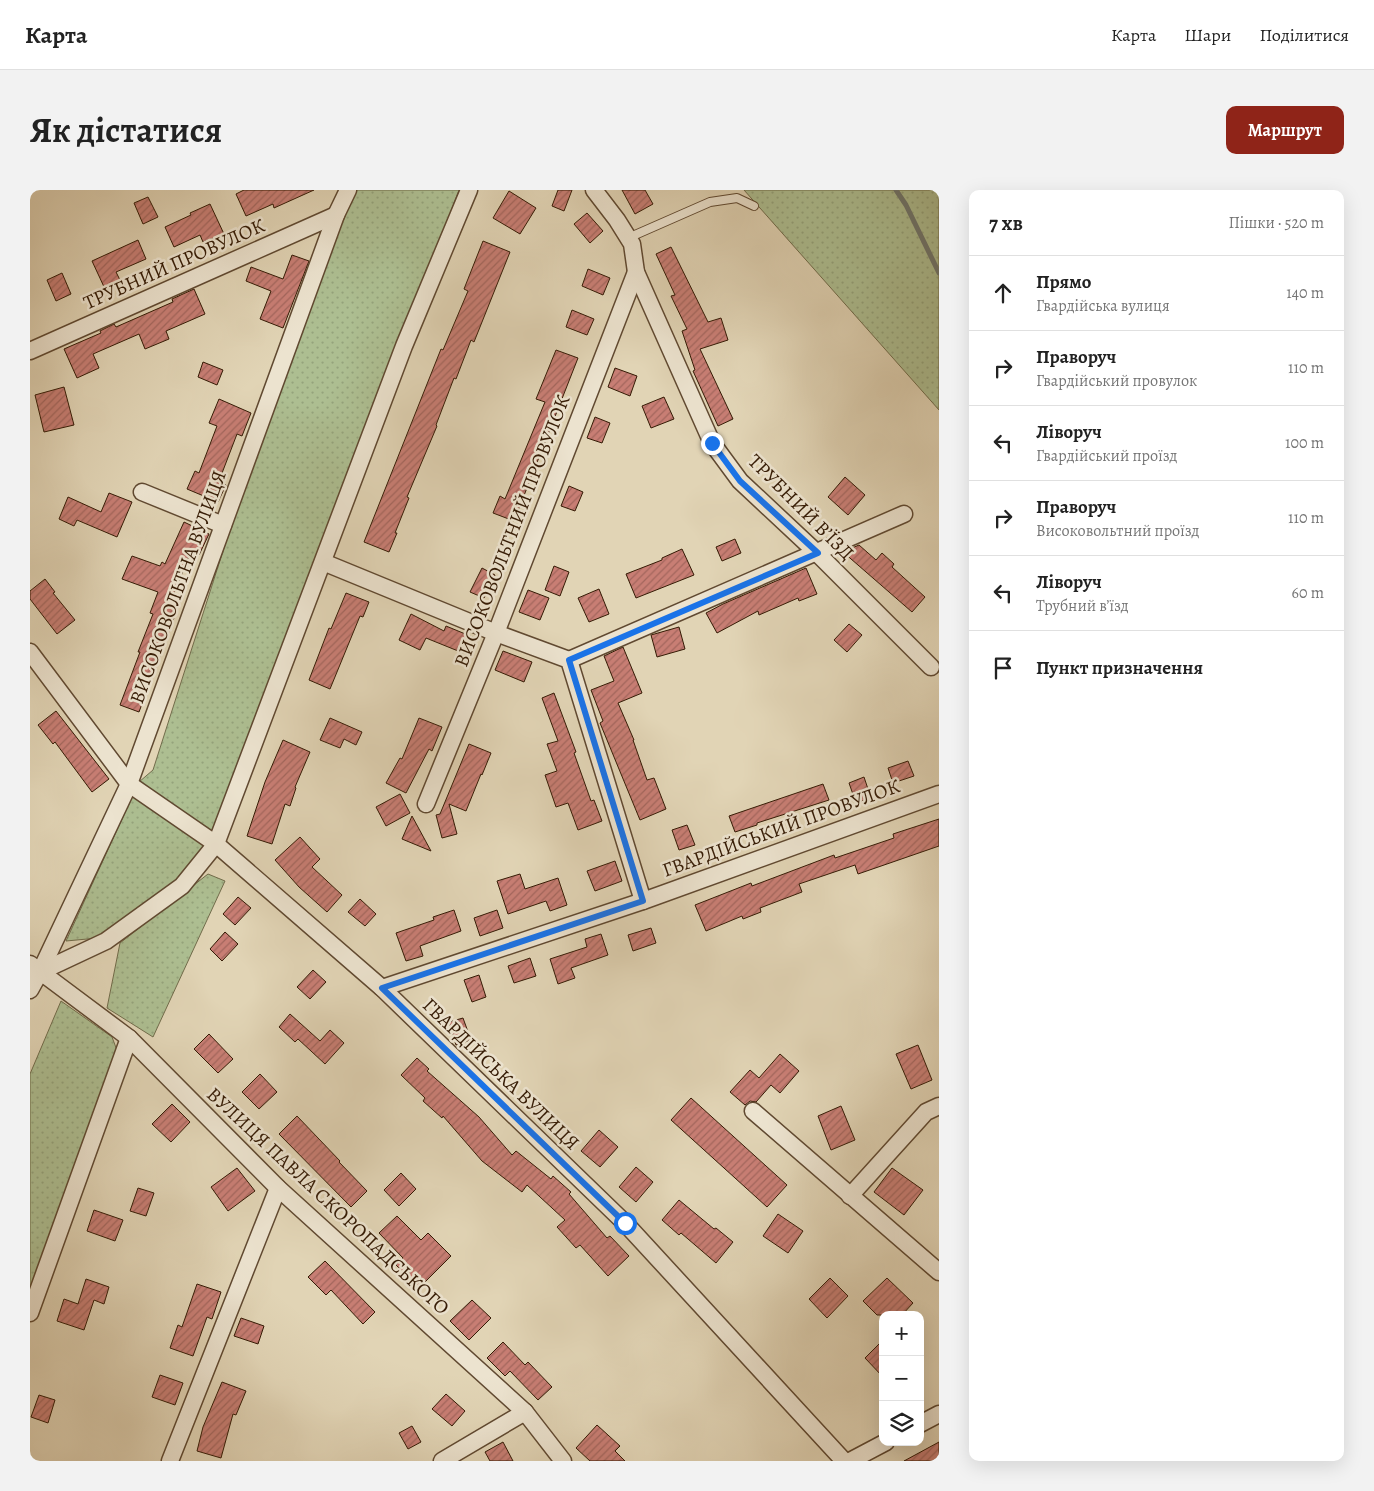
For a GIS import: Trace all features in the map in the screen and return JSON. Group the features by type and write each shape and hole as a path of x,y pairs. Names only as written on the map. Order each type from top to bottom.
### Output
{"street":[{"name":"ВИСОКОВОЛЬТНА ВУЛИЦЯ","path":"30,990 35,968 129,784 336,215 348,190"},
{"path":"35,968 106,941 182,886 216,844 404,346 468,190"},
{"path":"594,190 617,220 632,244 636,272"},
{"name":"ТРУБНИЙ ПРОВУЛОК","path":"30,352 336,215"},
{"name":"ТРУБНИЙ В’ЇЗД","path":"636,272 712,443 740,481 818,553 931,667"},
{"name":"ВИСОКОВОЛЬТНИЙ ПРОВУЛОК","path":"426,804 496,633 636,272"},
{"path":"142,492 223,525"},
{"path":"324,562 496,633 569,660 904,514"},
{"name":"ГВАРДІЙСЬКА ВУЛИЦЯ","path":"30,652 129,784 216,844 382,988 625,1223 844,1461"},
{"path":"569,660 643,901"},
{"name":"ГВАРДІЙСЬКИЙ ПРОВУЛОК","path":"382,988 643,901 939,794"},
{"name":"ВУЛИЦЯ ПАВЛА СКОРОПАДСЬКОГО","path":"35,968 129,1038 278,1188 525,1412 563,1461"},
{"path":"30,1313 129,1038"},
{"path":"850,1196 926,1112 939,1106"},
{"path":"753,1111 939,1272"},
{"path":"170,1461 278,1188"},
{"path":"442,1461 525,1412"},
{"path":"924,1422 938,1416"},
{"path":"850,1461 879,1446"}],"lane":[{"path":"628,238 710,202 737,198 754,206"}],"green space":[{"path":"356,190 459,190 210,845 178,881 98,938 66,941 139,782 153,770 231,526 339,229"},
{"path":"744,190 939,190 939,410"},
{"path":"208,874 225,881 153,1037 107,1008 120,943"},
{"path":"61,1001 112,1037 118,1053 30,1293 30,1074"}],"building":[{"path":"244,190 314,190 274,208 273,204 246,216 236,194"},
{"path":"558,190 572,190 564,211 552,206"},
{"path":"622,190 645,190 653,204 635,214"},
{"path":"509,191 536,208 520,234 493,218"},
{"path":"148,197 158,217 143,224 134,203"},
{"path":"210,204 224,234 203,242 200,235 174,247 165,227"},
{"path":"587,213 603,231 590,243 574,224"},
{"path":"138,240 146,259 116,272 121,282 105,289 92,261"},
{"path":"483,241 510,252 474,342 471,340 456,379 454,378 437,426 407,497 409,498 389,552 364,542 441,349 443,350 468,291 464,289"},
{"path":"671,247 708,322 721,318 728,340 700,349 733,419 718,426 693,371 695,370 682,331 687,329 671,296 675,295 656,254"},
{"path":"292,255 309,261 283,328 260,319 271,291 246,281 251,267 283,279"},
{"path":"588,269 610,278 603,295 582,286"},
{"path":"62,273 71,294 56,301 47,280"},
{"path":"194,289 205,314 166,331 169,339 145,349 139,334 93,354 99,368 77,378 64,349 101,333 100,331 114,324 116,327 173,302 172,299"},
{"path":"572,310 594,319 587,335 566,327"},
{"path":"556,350 578,358 514,521 493,513 500,496 505,499 545,402 536,399"},
{"path":"203,362 223,370 217,385 198,377"},
{"path":"615,368 637,376 630,396 608,387"},
{"path":"64,387 74,425 44,432 35,395"},
{"path":"664,397 674,419 651,428 642,406"},
{"path":"219,399 251,413 242,436 237,434 219,481 226,485 218,502 187,489 195,471 199,473 217,426 209,423"},
{"path":"595,417 610,423 602,443 587,438"},
{"path":"845,477 865,495 848,515 828,497"},
{"path":"569,486 583,492 575,511 561,506"},
{"path":"109,493 132,502 117,537 77,520 74,526 59,519 68,497 101,512"},
{"path":"184,522 209,534 199,555 191,551 173,596 181,599 139,712 120,705 153,614 150,613 158,592 122,579 132,556 160,566 162,562 165,564"},
{"path":"735,539 741,553 722,561 716,547"},
{"path":"859,545 876,560 882,553 894,564 892,567 925,597 912,612 843,552"},
{"path":"682,549 694,575 636,598 626,574 662,560 662,558"},
{"path":"554,566 569,572 560,596 545,590"},
{"path":"482,568 495,575 484,598 470,592"},
{"path":"806,568 817,594 799,601 798,598 759,615 758,611 717,633 706,613"},
{"path":"45,579 55,592 53,593 75,620 57,634 30,599 30,591"},
{"path":"599,589 609,614 589,622 578,598"},
{"path":"528,590 549,598 540,620 519,612"},
{"path":"346,593 369,602 363,617 360,616 330,689 309,680 329,628 331,629"},
{"path":"411,614 444,631 446,626 475,638 468,655 426,638 420,650 399,640"},
{"path":"849,624 862,635 847,652 834,640"},
{"path":"679,627 685,649 657,657 651,635"},
{"path":"623,647 642,693 618,703 634,740 647,780 654,778 666,809 640,820 600,723 603,721 591,690 614,681 604,656"},
{"path":"503,651 532,662 524,682 495,670"},
{"path":"554,693 576,752 574,753 591,801 594,800 602,821 578,830 568,803 556,807 545,775 557,771 547,744 558,741 542,698"},
{"path":"56,711 109,779 92,792 55,742 53,744 38,725"},
{"path":"330,718 362,732 356,745 344,739 340,748 320,740"},
{"path":"419,718 442,727 432,751 429,749 406,793 386,783 400,758 402,759"},
{"path":"283,740 310,752 295,787 290,806 285,804 272,844 247,836 265,782"},
{"path":"469,744 491,753 466,811 449,804 457,834 442,838 436,815 440,814"},
{"path":"908,761 914,776 893,783 888,768"},
{"path":"864,777 871,798 856,803 849,783"},
{"path":"823,784 829,800 735,832 729,816"},
{"path":"400,794 410,813 386,826 376,807"},
{"path":"412,816 431,851 402,839"},
{"path":"939,819 939,846 858,874 855,865 799,884 802,892 760,908 761,912 743,919 742,916 706,931 695,905 751,883 752,886 834,855 835,858 894,838 893,834"},
{"path":"687,825 695,845 679,850 672,830"},
{"path":"300,837 320,859 312,867 342,895 327,912 299,887 275,860"},
{"path":"615,861 622,881 595,891 587,871"},
{"path":"520,874 525,889 558,878 567,905 550,911 546,901 508,914 497,881"},
{"path":"238,897 251,908 235,925 223,914"},
{"path":"360,899 376,914 365,926 348,912"},
{"path":"454,910 461,931 420,946 423,956 406,961 396,933 434,920 433,917"},
{"path":"497,910 503,928 480,936 474,918"},
{"path":"651,928 656,943 633,951 628,935"},
{"path":"225,932 238,944 222,961 210,949"},
{"path":"601,934 608,955 571,968 575,978 558,984 550,959 587,947 585,939"},
{"path":"530,958 536,976 514,983 508,966"},
{"path":"313,970 326,982 310,999 297,987"},
{"path":"479,975 486,997 472,1002 464,980"},
{"path":"290,1014 320,1041 330,1030 344,1043 325,1064 298,1039 295,1042 279,1027"},
{"path":"463,1018 471,1040 456,1045 449,1022"},
{"path":"209,1034 233,1059 218,1073 194,1049"},
{"path":"918,1045 932,1080 911,1089 896,1054"},
{"path":"780,1054 799,1071 780,1093 771,1085 756,1102 750,1101 745,1105 730,1092 750,1070 759,1078"},
{"path":"417,1058 429,1069 427,1071 479,1117 512,1155 516,1151 551,1179 553,1176 571,1192 569,1194 607,1238 610,1236 629,1256 608,1276 580,1245 576,1248 557,1227 565,1220 527,1185 522,1192 482,1161 443,1116 442,1118 423,1101 425,1098 401,1075"},
{"path":"260,1074 277,1092 259,1109 242,1092"},
{"path":"691,1098 787,1185 767,1207 671,1120"},
{"path":"172,1104 190,1122 171,1142 152,1124"},
{"path":"841,1106 855,1140 831,1150 818,1116"},
{"path":"297,1116 367,1191 351,1207 279,1134"},
{"path":"599,1130 618,1147 600,1167 581,1151"},
{"path":"636,1167 653,1182 636,1202 619,1187"},
{"path":"237,1168 255,1191 228,1211 211,1187"},
{"path":"892,1168 923,1190 904,1215 874,1192"},
{"path":"401,1173 416,1189 399,1206 384,1190"},
{"path":"138,1188 154,1193 146,1216 130,1211"},
{"path":"679,1200 733,1242 716,1263 681,1233 679,1235 662,1220"},
{"path":"94,1210 123,1220 115,1241 87,1231"},
{"path":"778,1214 803,1231 788,1253 763,1236"},
{"path":"397,1216 421,1240 428,1233 451,1256 419,1288 396,1265 403,1258 379,1233"},
{"path":"325,1261 375,1312 363,1324 331,1290 326,1295 308,1277"},
{"path":"830,1278 848,1296 827,1318 809,1299"},
{"path":"887,1278 913,1303 906,1311 879,1311 879,1315 877,1315 863,1301"},
{"path":"86,1279 109,1287 104,1304 94,1300 84,1330 57,1321 64,1299 78,1304"},
{"path":"197,1284 221,1292 212,1319 207,1317 193,1356 170,1348 178,1325 182,1327"},
{"path":"472,1300 491,1318 469,1340 450,1321"},
{"path":"241,1318 264,1326 258,1344 234,1336"},
{"path":"503,1342 525,1365 528,1362 552,1387 538,1400 510,1371 505,1376 487,1358"},
{"path":"879,1344 879,1373 865,1358"},
{"path":"160,1375 183,1383 175,1405 152,1397"},
{"path":"222,1382 246,1391 236,1415 233,1414 221,1458 197,1451 203,1427"},
{"path":"446,1394 465,1411 452,1426 432,1409"},
{"path":"39,1395 55,1400 48,1423 31,1417"},
{"path":"597,1425 620,1446 615,1451 625,1461 590,1461 576,1448"},
{"path":"412,1426 421,1442 408,1449 399,1433"},
{"path":"503,1442 513,1461 490,1461 485,1452"},
{"path":"939,1442 939,1461 904,1461"}],"waterway":[{"path":"896,190 906,205 939,273"}],"route":[{"path":"625,1223 382,988 643,901 569,660 818,553 740,481 712,443"}]}
